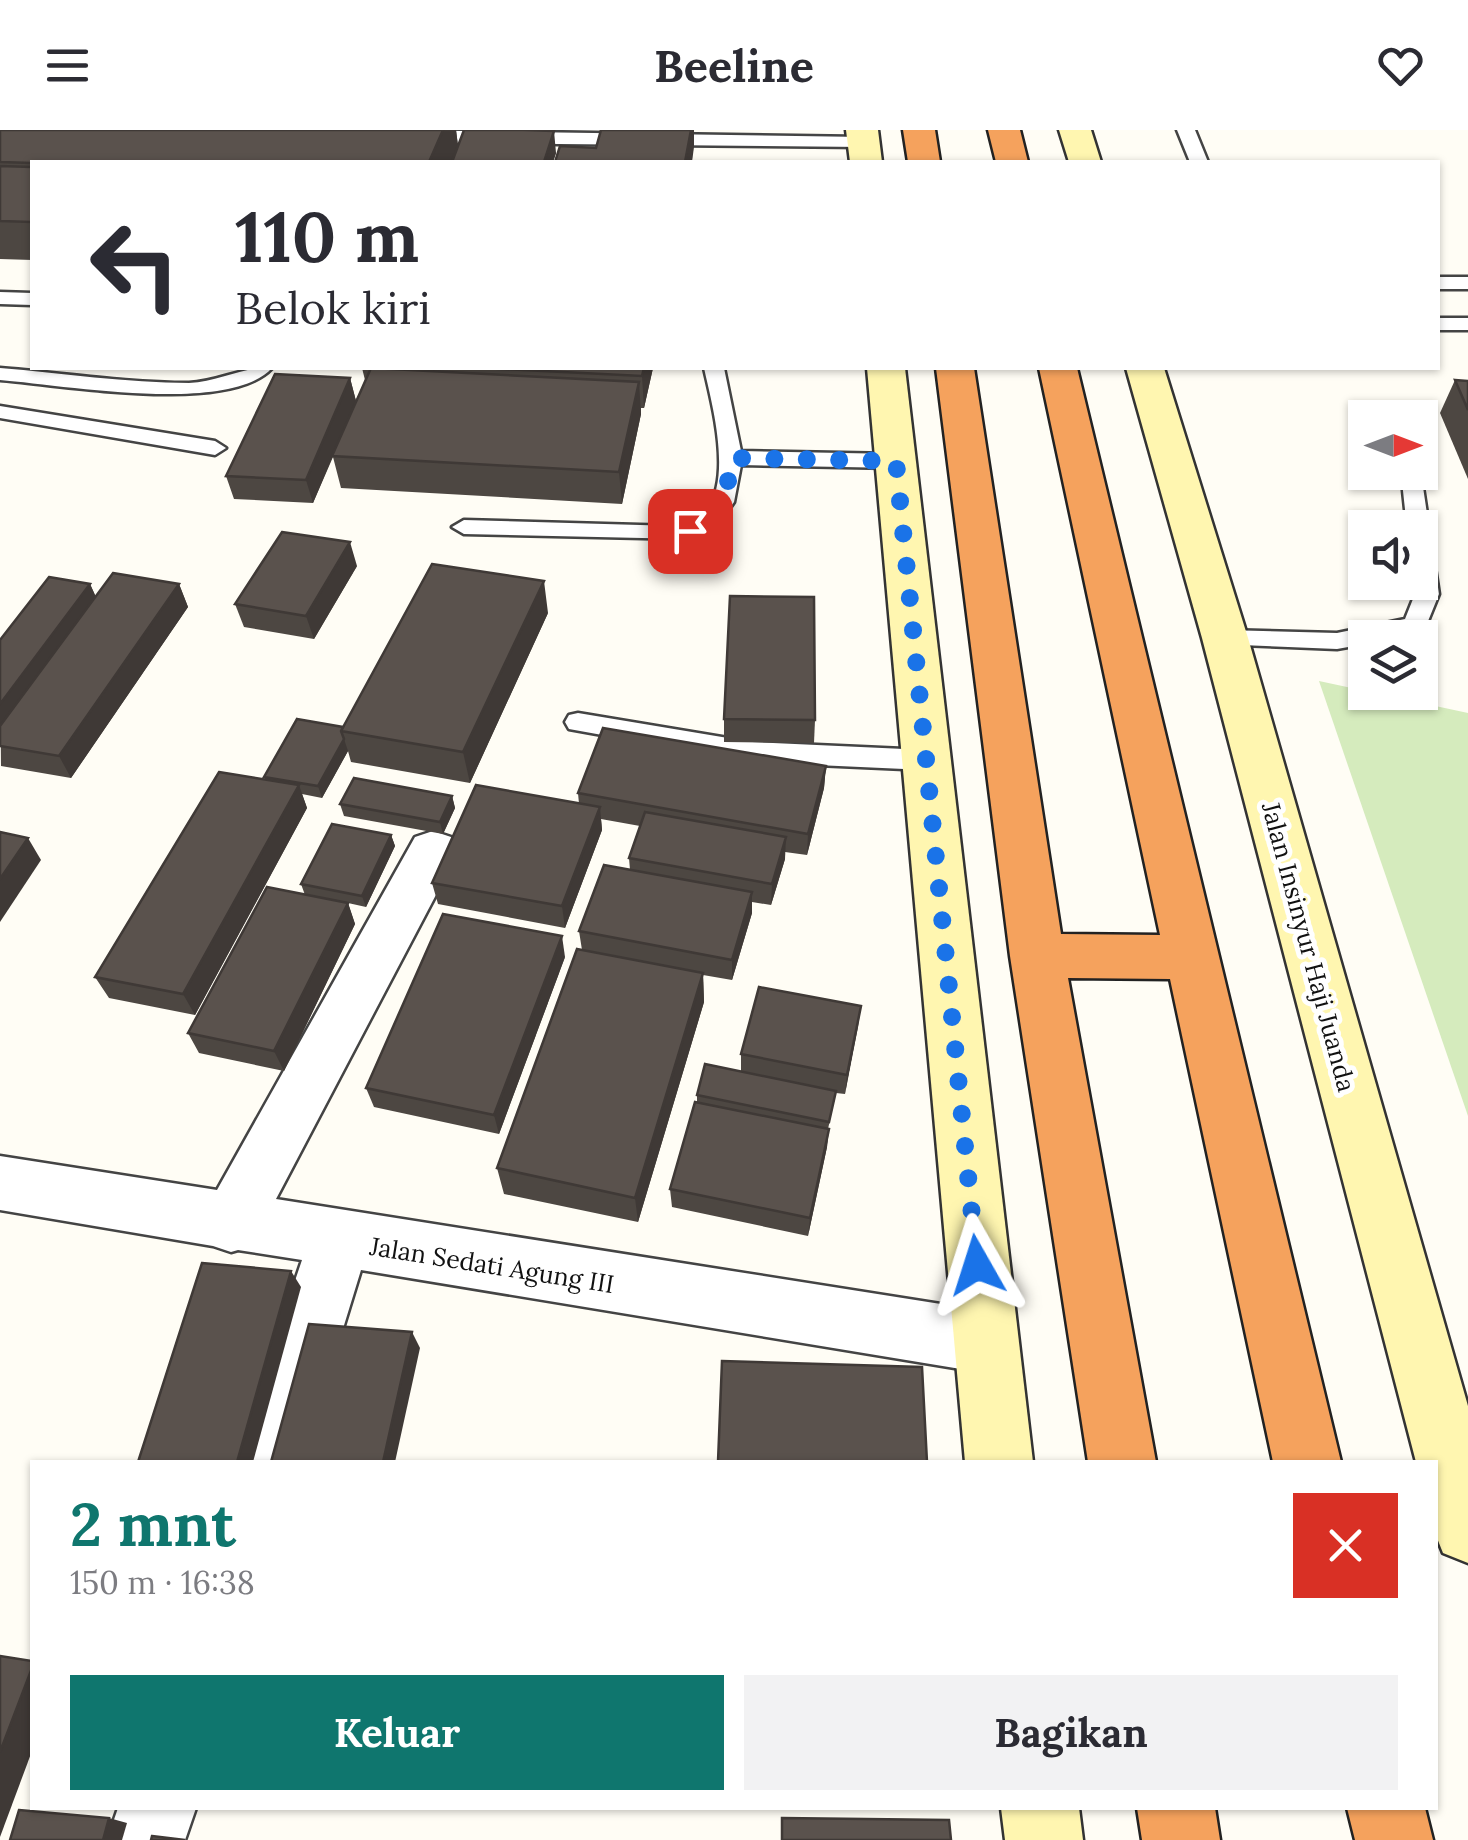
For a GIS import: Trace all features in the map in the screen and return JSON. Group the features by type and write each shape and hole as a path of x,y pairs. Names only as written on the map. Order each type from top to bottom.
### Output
{"highway":[{"path":"919,130 924,160"},
{"path":"1004,130 1012,160"},
{"path":"1058,370 1307,1460"},
{"path":"947,371 1037,956 1122,1460"},
{"path":"1037,956 1190,958"},
{"path":"1176,1810 1181,1840"},
{"path":"1386,1810 1394,1840"}],"street":[{"path":"1075,130 1084,160"},
{"path":"886,370 999,1460"},
{"name":"Jalan Insinyur Haji Juanda","path":"1146,370 1225,638 1468,1528"},
{"path":"231,1224 432,851"},
{"name":"Jalan Sedati Agung III","path":"0,1184 984,1342"},
{"path":"269,1460 339,1241"},
{"path":"146,1840 156,1810"},
{"path":"1040,1810 1044,1840"}],"lane":[{"path":"404,130 456,138 564,133 864,145"},
{"path":"1186,130 1197,160"},
{"path":"1440,283 1468,283"},
{"path":"0,298 30,299"},
{"path":"1440,324 1468,324"},
{"path":"0,374 190,389 231,385 258,370"},
{"path":"464,526 659,534 690,531 716,512 724,498 733,458 714,370"},
{"path":"0,412 215,448"},
{"path":"733,458 896,461"},
{"path":"1225,638 1336,641 1414,626 1425,600"},
{"path":"578,722 752,752 926,760"}],"green space":[{"path":"1319,681 1348,687 1348,710 1438,710 1438,707 1468,713 1468,1116"}],"building":[{"path":"0,130 443,130 430,160 0,162"},
{"path":"464,130 554,131 545,160 453,160"},
{"path":"601,130 691,130 685,160 556,160 560,146 596,148"},
{"path":"0,166 30,167 30,222 0,221"},
{"path":"370,370 639,382 619,472 332,456"},
{"path":"522,370 644,370 642,376"},
{"path":"275,374 350,378 306,480 226,476"},
{"path":"1455,380 1468,381 1468,410"},
{"path":"282,532 350,542 306,616 235,604"},
{"path":"432,564 544,581 463,752 341,731"},
{"path":"113,573 179,584 59,756 0,746 0,726"},
{"path":"49,577 90,584 0,704 0,640"},
{"path":"730,596 814,597 815,720 724,719"},
{"path":"297,719 343,727 344,739 318,786 264,777"},
{"path":"603,728 826,766 808,834 578,793"},
{"path":"219,772 299,785 183,994 95,977"},
{"path":"354,778 452,796 440,822 340,804"},
{"path":"476,785 600,807 562,906 432,883"},
{"path":"645,812 786,837 772,884 629,858"},
{"path":"332,824 391,835 362,896 301,884"},
{"path":"0,832 28,838 0,879"},
{"path":"604,865 752,892 732,960 579,931"},
{"path":"267,887 348,903 274,1051 188,1033"},
{"path":"443,914 562,936 494,1115 366,1088"},
{"path":"577,949 703,973 635,1198 497,1168"},
{"path":"759,987 861,1006 847,1075 741,1054"},
{"path":"705,1064 836,1091 829,1122 697,1095"},
{"path":"695,1102 829,1129 810,1218 670,1189"},
{"path":"202,1263 291,1271 238,1460 139,1460"},
{"path":"309,1324 412,1332 383,1460 272,1460"},
{"path":"722,1361 922,1367 927,1460 718,1460"},
{"path":"0,1656 30,1661 30,1673 0,1752"},
{"path":"19,1810 109,1818 103,1840 10,1840"},
{"path":"782,1818 949,1820 951,1840 782,1840"},
{"path":"152,1836 185,1840 151,1840"}],"route":[{"path":"690,531 716,512 724,498 733,458 896,461 977,1265"}]}
